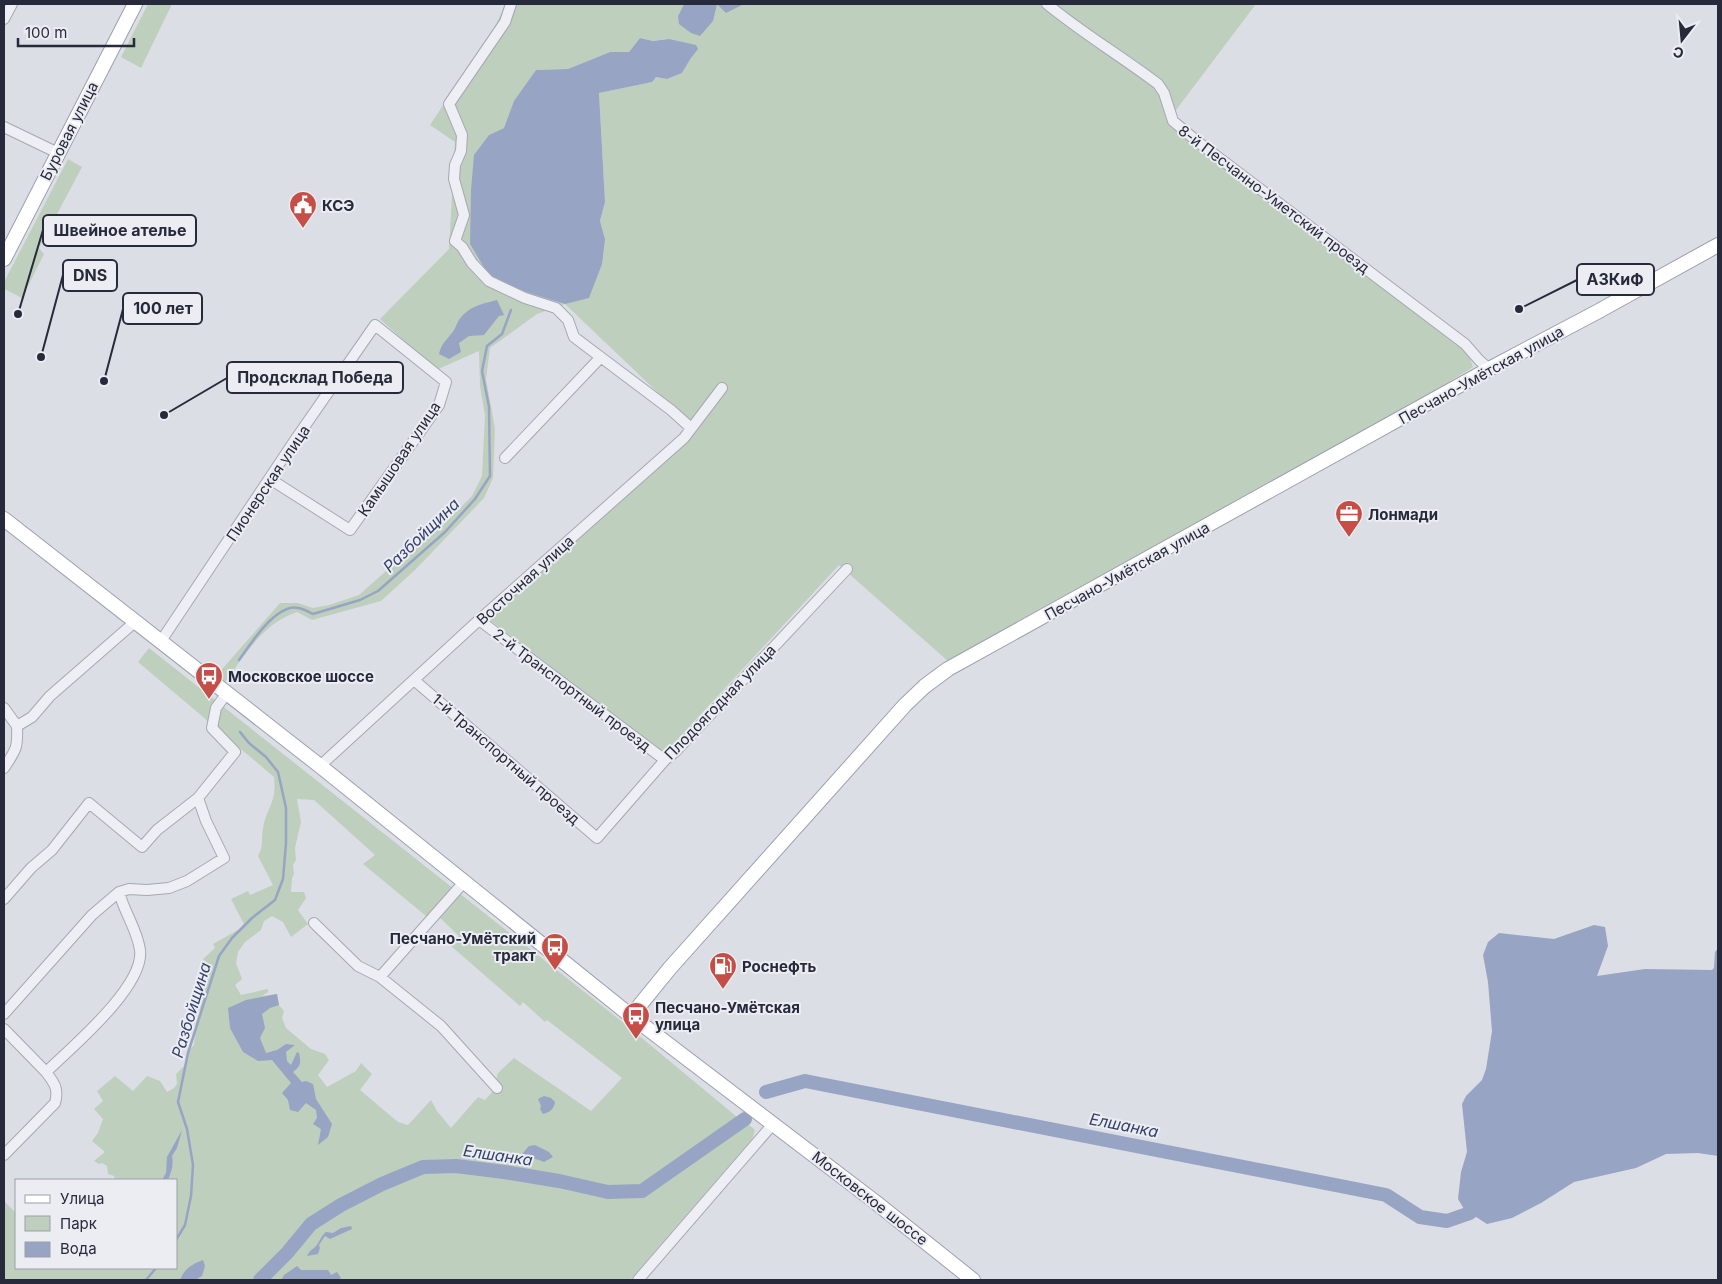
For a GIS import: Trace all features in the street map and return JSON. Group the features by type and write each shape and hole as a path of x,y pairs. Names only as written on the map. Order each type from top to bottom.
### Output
{"main road":[{"name":"Буровая улица","path":"4,259 135,4"},
{"name":"Песчано-Умётская улица","path":"631,1016 670,968 905,705 925,686 948,669 1489,369 1718,245"},
{"path":"4,519 320,766 631,1016"},
{"name":"Московское шоссе","path":"631,1016 874,1201 973,1280"}],"street":[{"path":"4,19 12,4"},
{"path":"511,4 505,22 448,104 462,135 461,151 455,165 454,179 464,214 456,241 472,263 489,280 525,298 556,308 568,320 574,337 671,410 691,428"},
{"name":"8-й Песчанно-Уметский проезд","path":"1047,4 1076,28 1097,40 1158,84 1164,93 1173,121 1198,142 1465,344 1489,369"},
{"path":"4,126 58,153"},
{"name":"Пионерская улица","path":"161,641 375,325 446,382"},
{"path":"504,458 600,358"},
{"name":"Камышовая улица","path":"270,479 350,530 439,405 446,382"},
{"name":"Восточная улица","path":"320,766 479,620 684,438 722,388"},
{"name":"Плодоягодная улица","path":"597,838 665,760 676,751 847,568"},
{"name":"2-й Транспортный проезд","path":"479,620 665,760"},
{"path":"17,726 32,717 50,696 136,622"},
{"name":"1-й Транспортный проезд","path":"414,680 597,838"},
{"path":"4,899 31,868 52,850 89,803 142,847 156,830 198,798 235,752 212,728 216,708 227,693"},
{"path":"4,708 17,726 18,743 16,751 4,768"},
{"path":"4,1014 92,915 119,892 128,889 169,888 187,882 224,858 206,821 198,798"},
{"path":"380,977 464,882"},
{"path":"46,1072 112,1008 134,976 139,964 140,951 136,934 119,892"},
{"path":"314,923 358,966 380,977 441,1026 497,1088"},
{"path":"4,1029 46,1072 55,1085 58,1094 55,1103 4,1155"},
{"path":"638,1280 769,1121"}],"green space":[{"path":"148,4 172,4 141,68 121,57"},
{"path":"506,4 684,4 678,16 717,4 1256,4 1173,114 1295,211 1464,340 1473,367 1365,434 949,662 839,565 664,754 490,620 693,429 565,304 537,314 490,348 486,379 495,429 493,478 484,498 416,569 381,601 312,620 297,612 285,617 264,632 225,682 217,675 280,603 298,603 313,608 359,595 403,556 441,527 472,496 482,476 485,415 480,386 479,351 436,370 380,319 449,249 455,142 430,125 494,28","holes":["640,38 653,41 669,39 691,58 682,73 667,79 656,77 651,82 599,93 605,202 600,221 605,239 489,135 504,128 536,70 568,69 610,52 629,52"]},
{"path":"68,159 82,167 39,248 44,254 22,298 4,289 4,282"},
{"path":"149,648 625,1024 737,1117 753,1128 755,1131 752,1139 630,1280 4,1280 4,1201 15,1212 15,1269 178,1269 178,1179 115,1179 114,1176 108,1174 107,1166 94,1161 105,1152 92,1141 98,1133 103,1119 94,1109 103,1101 97,1091 115,1076 133,1091 147,1076 160,1081 167,1092 177,1084 176,1074 186,1064 186,1058 194,1045 196,1022 200,1011 193,1005 198,997 193,993 207,963 203,959 215,948 213,944 245,926 231,899 248,891 250,895 273,885 258,856 262,845 262,832 274,793 274,777 138,662","holes":["297,799 314,800 375,855 363,864 426,916 429,924 437,915 459,936 451,946 520,1006 523,1002 545,1022 547,1020 622,1078 591,1111 514,1058 498,1073 493,1091 485,1100 478,1097 451,1128 437,1111 431,1100 408,1125 398,1122 360,1090 372,1074 361,1063 356,1071 327,1087 318,1075 329,1060 325,1054 311,1049 286,1028 282,1018 284,1011 279,1005 277,994 262,996 268,992 268,989 241,995 235,985 242,979 236,963 238,952 245,942 261,930 264,921 272,916 283,922 291,937 308,924 298,910 306,898 304,892 291,892 294,874 293,865 296,860 295,848 301,822"]}],"water":[{"path":"684,4 717,4 713,21 700,36 691,33 679,24 678,16"},
{"path":"717,4 744,4 726,13"},
{"path":"640,38 653,41 669,39 696,45 698,49 682,73 667,79 656,77 652,82 599,93 605,202 600,221 605,239 602,264 589,298 565,304 520,290 488,274 470,244 474,155 489,135 504,128 514,101 536,70 568,69 610,52 629,52"},
{"path":"497,300 504,315 499,316 484,335 469,336 459,343 461,352 449,359 439,354 442,345 454,331 463,315 476,306"},
{"path":"1594,925 1605,927 1608,946 1597,976 1645,969 1712,970 1714,968 1715,952 1718,948 1718,1156 1698,1153 1666,1154 1636,1168 1574,1182 1541,1203 1512,1218 1487,1224 1464,1209 1458,1199 1461,1172 1467,1152 1462,1104 1466,1096 1482,1080 1486,1069 1492,1031 1488,982 1483,955 1488,942 1499,933 1554,939"},
{"path":"277,994 279,1005 270,1008 262,1014 265,1028 260,1038 266,1053 277,1050 286,1044 295,1045 286,1052 287,1061 291,1065 297,1052 299,1053 300,1064 293,1072 302,1082 306,1081 313,1084 316,1099 332,1124 328,1137 318,1145 321,1129 313,1124 317,1118 316,1110 306,1103 298,1112 290,1110 288,1100 282,1093 291,1083 272,1060 258,1061 243,1052 230,1028 228,1008 246,1000"},
{"path":"544,1096 551,1098 555,1102 551,1110 543,1114 538,1099"},
{"path":"182,1130 177,1148 172,1156 173,1160 168,1179 163,1179 166,1173 167,1157"},
{"path":"535,1145 549,1152 553,1157 544,1162 522,1154 529,1146"},
{"path":"351,1226 352,1229 330,1239 325,1236 319,1245 318,1254 307,1256 326,1232 333,1233 341,1228"},
{"path":"203,1260 205,1266 202,1276 195,1280 180,1280 189,1267"},
{"path":"297,1266 301,1270 328,1270 331,1275 337,1272 341,1278 338,1280 281,1280 284,1275"}],"waterway":[{"name":"Разбойщина","path":"239,660 266,624 287,609 297,608 313,614 360,600 378,591 445,532 475,499 490,476 489,407 482,371 487,346 502,334 511,310"},
{"name":"Разбойщина","path":"178,1237 185,1225 191,1196 193,1165 187,1129 178,1102 188,1053 219,956 232,938 252,918 275,900 283,879 286,808 278,772 266,757 249,743 240,732"},
{"name":"Елшанка","path":"766,1092 805,1081 1386,1195 1420,1217 1447,1221 1470,1213"},
{"name":"Елшанка","path":"260,1280 287,1253 311,1224 341,1205 382,1184 423,1167 456,1166 504,1172 559,1181 608,1192 642,1191 745,1119"},
{"name":"Разбойщина","path":"146,1280 155,1269"}],"place":[{"name":"КСЭ","path":"303,229"},
{"name":"АЗКиФ","path":"1519,309"},
{"name":"Швейное ателье","path":"18,314"},
{"name":"DNS","path":"41,357"},
{"name":"100 лет","path":"104,381"},
{"name":"Продсклад Победа","path":"164,415"},
{"name":"Лонмади","path":"1349,538"},
{"name":"Московское шоссе","path":"209,700"},
{"name":"Песчано-Умётский тракт","path":"555,971"},
{"name":"Роснефть","path":"723,990"},
{"name":"Песчано-Умётская улица","path":"636,1040"}]}
